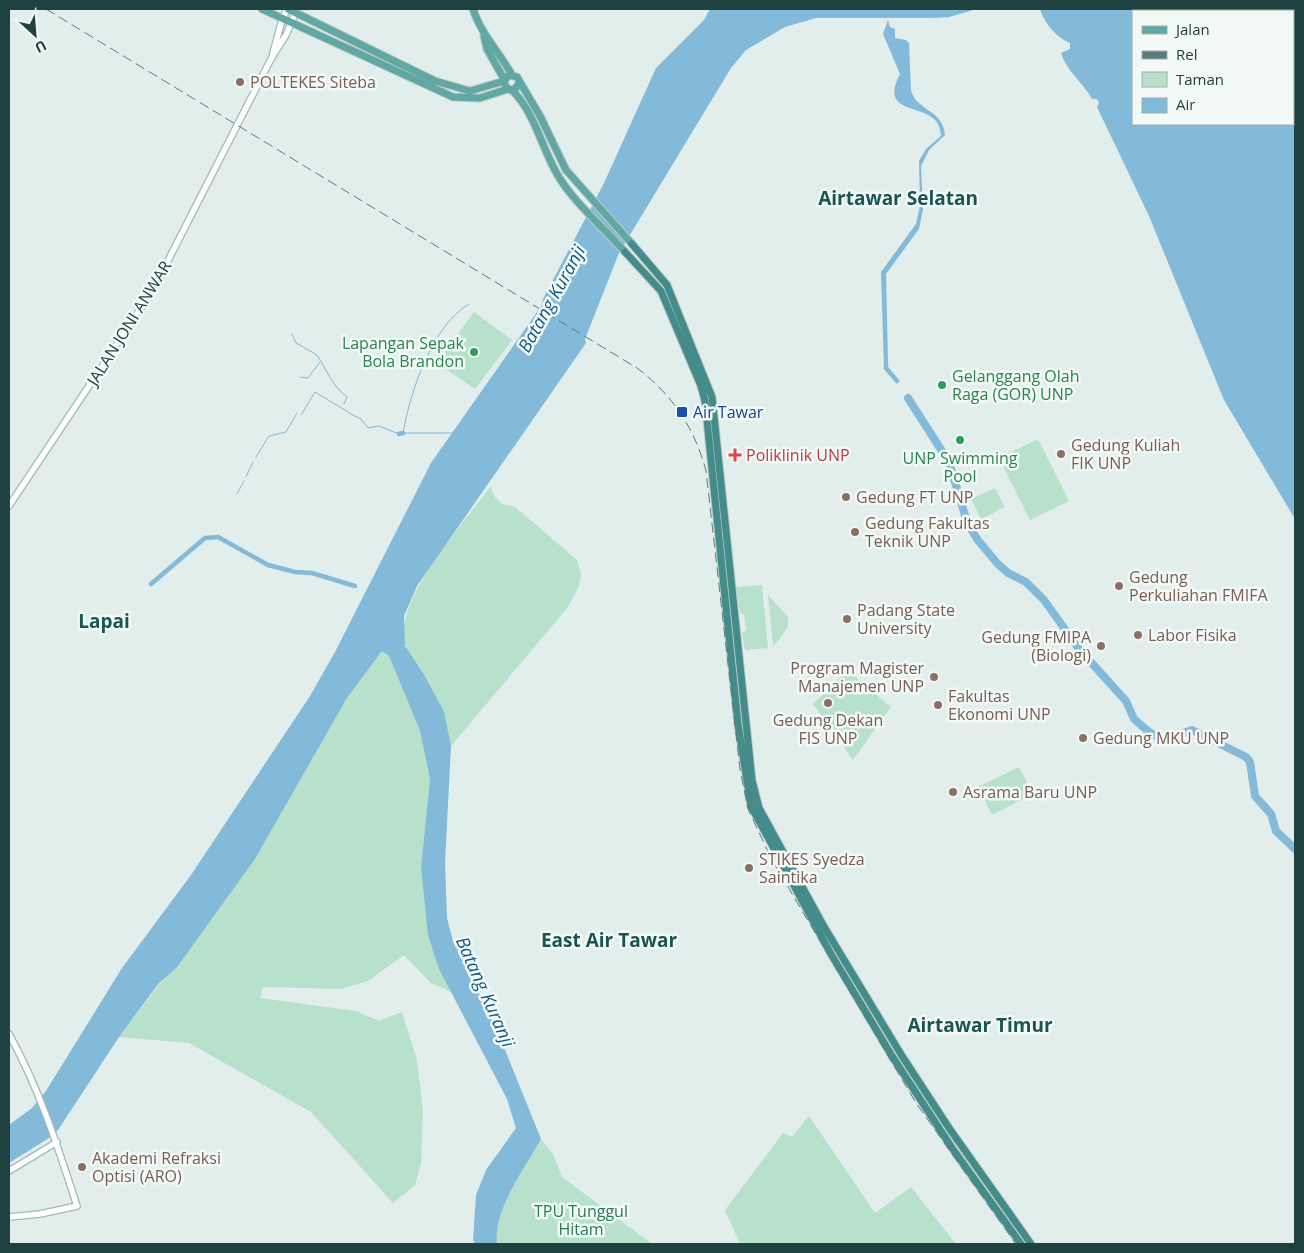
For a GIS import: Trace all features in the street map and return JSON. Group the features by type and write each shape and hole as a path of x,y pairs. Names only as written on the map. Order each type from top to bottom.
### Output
{"highway":[{"path":"632,244 667,286 711,392 716,424 721,521"},
{"path":"625,252 661,291 701,386 708,416 734,641 747,722 756,799 775,846"},
{"path":"734,641 738,724 751,806 775,846 853,992 1022,1244"},
{"path":"738,724 747,722"},
{"path":"945,1131 1031,1244"}],"main road":[{"path":"262,9 453,97 480,98 510,89 519,83"},
{"path":"272,57 282,18 288,9 297,10 434,81 470,91 504,80 512,74"},
{"path":"472,9 484,36 487,49 504,80 529,112 558,175 625,252"},
{"path":"272,57 282,43 297,10"},
{"path":"484,36 498,51 512,74 517,77 540,116 566,170 632,244"},
{"name":"JALAN JONI ANWAR","path":"9,506 153,290 272,57"},
{"path":"9,1034 24,1060 56,1140 77,1206 40,1214 9,1217"},
{"path":"9,1171 56,1140"}],"green space":[{"name":"Lapangan Sepak Bola Brandon","path":"474,312 512,340 475,389 437,363"},
{"path":"1038,439 1069,501 1030,520 999,458"},
{"path":"490,487 495,497 502,504 515,507 577,560 581,574 579,586 568,607 451,746 444,718 434,692 423,671 406,646 404,629 409,608 419,586 448,541"},
{"path":"995,488 1005,507 981,519 971,499"},
{"path":"762,585 768,648 745,650 742,633 746,630 744,615 740,613 736,587"},
{"path":"768,595 788,617 788,627 773,647"},
{"path":"382,651 389,656 420,731 430,779 421,867 439,969 453,993 431,983 404,955 368,981 341,989 263,987 260,998 356,1011 379,1021 402,1012 417,1060 423,1111 421,1163 415,1185 393,1203 311,1112 189,1043 119,1037 255,859 347,698"},
{"path":"847,670 891,707 853,760 813,704"},
{"path":"1019,767 1033,794 992,815 978,787"},
{"path":"809,1116 875,1213 911,1187 956,1244 740,1244 725,1210 783,1133 792,1137"},
{"name":"TPU Tunggul Hitam","path":"541,1139 553,1154 562,1177 652,1244 497,1244 497,1231 505,1203"}],"water":[{"name":"Batang Kuranji","path":"710,9 977,9 949,17 934,18 816,18 785,27 746,50 731,68 619,253 585,339 586,343 417,586 404,616 405,646 424,674 444,712 451,746 445,863 447,918 453,941 497,1030 541,1139 505,1203 497,1231 497,1244 475,1244 473,1240 476,1195 486,1170 516,1128 507,1099 439,969 428,935 421,867 430,779 420,731 389,656 382,651 347,698 255,859 177,967 159,983 119,1037 58,1130 49,1138 9,1163 9,1125 32,1108 46,1091 122,968 191,875 310,696 335,652 431,463 542,305 543,299 604,183 656,68 704,20"},
{"path":"1040,9 1295,9 1295,519 1224,400 1149,216 1097,107 1099,103 1097,99 1092,99 1064,60 1061,53 1070,49 1070,43 1056,34 1048,25"},
{"path":"888,20 890,27 895,29 895,38 906,40 909,43 911,90 914,97 940,120 945,135 929,150 921,166 923,209 919,229 886,274 888,362 884,368 881,272 916,224 920,206 919,161 926,149 941,136 938,124 931,117 902,104 896,98 895,89 900,74 883,34"}],"waterway":[{"path":"453,433 403,433 417,380 434,343 444,327 469,304"},
{"path":"292,334 296,343 317,355 334,383 347,397 344,404"},
{"path":"300,377 308,378 320,362"},
{"path":"886,364 886,368 897,381"},
{"path":"301,415 315,392 348,412"},
{"path":"908,398 949,462 967,522 977,539 997,563 1008,573 1026,582 1044,600 1079,649 1126,701 1134,719 1149,732 1163,740 1192,730 1246,757 1250,762 1255,796 1271,814 1276,831 1295,849"},
{"path":"256,457 269,436 286,432 297,413"},
{"path":"349,413 361,419 368,428 379,426 399,434"},
{"path":"399,434 403,433"},
{"path":"246,477 253,462"},
{"path":"237,494 244,481"},
{"path":"151,584 205,538 218,537 268,565 295,572 312,573 355,586"}],"railway":[{"path":"46,9 637,368 650,378 672,401 696,441 706,471 740,769 748,809 772,860 916,1103 1016,1244"}],"place":[{"name":"POLTEKES Siteba","path":"240,82"},
{"name":"Lapangan Sepak Bola Brandon","path":"474,352"},
{"name":"Gelanggang Olah Raga (GOR) UNP","path":"942,385"},
{"name":"Air Tawar","path":"682,412"},
{"name":"UNP Swimming Pool","path":"960,440"},
{"name":"Gedung Kuliah FIK UNP","path":"1061,454"},
{"name":"Poliklinik UNP","path":"735,455"},
{"name":"Gedung FT UNP","path":"846,497"},
{"name":"Gedung Fakultas Teknik UNP","path":"855,532"},
{"name":"Gedung Perkuliahan FMIFA","path":"1119,586"},
{"name":"Padang State University","path":"847,619"},
{"name":"Labor Fisika","path":"1138,635"},
{"name":"Gedung FMIPA (Biologi)","path":"1101,646"},
{"name":"Program Magister Manajemen UNP","path":"934,677"},
{"name":"Gedung Dekan FIS UNP","path":"828,703"},
{"name":"Fakultas Ekonomi UNP","path":"938,705"},
{"name":"Gedung MKU UNP","path":"1083,738"},
{"name":"Asrama Baru UNP","path":"953,792"},
{"name":"STIKES Syedza Saintika","path":"749,868"},
{"name":"Akademi Refraksi Optisi (ARO)","path":"82,1167"}],"district":[{"name":"Airtawar Selatan","path":"898,198"},
{"name":"Lapai","path":"104,621"},
{"name":"East Air Tawar","path":"609,940"},
{"name":"Airtawar Timur","path":"980,1025"}]}
